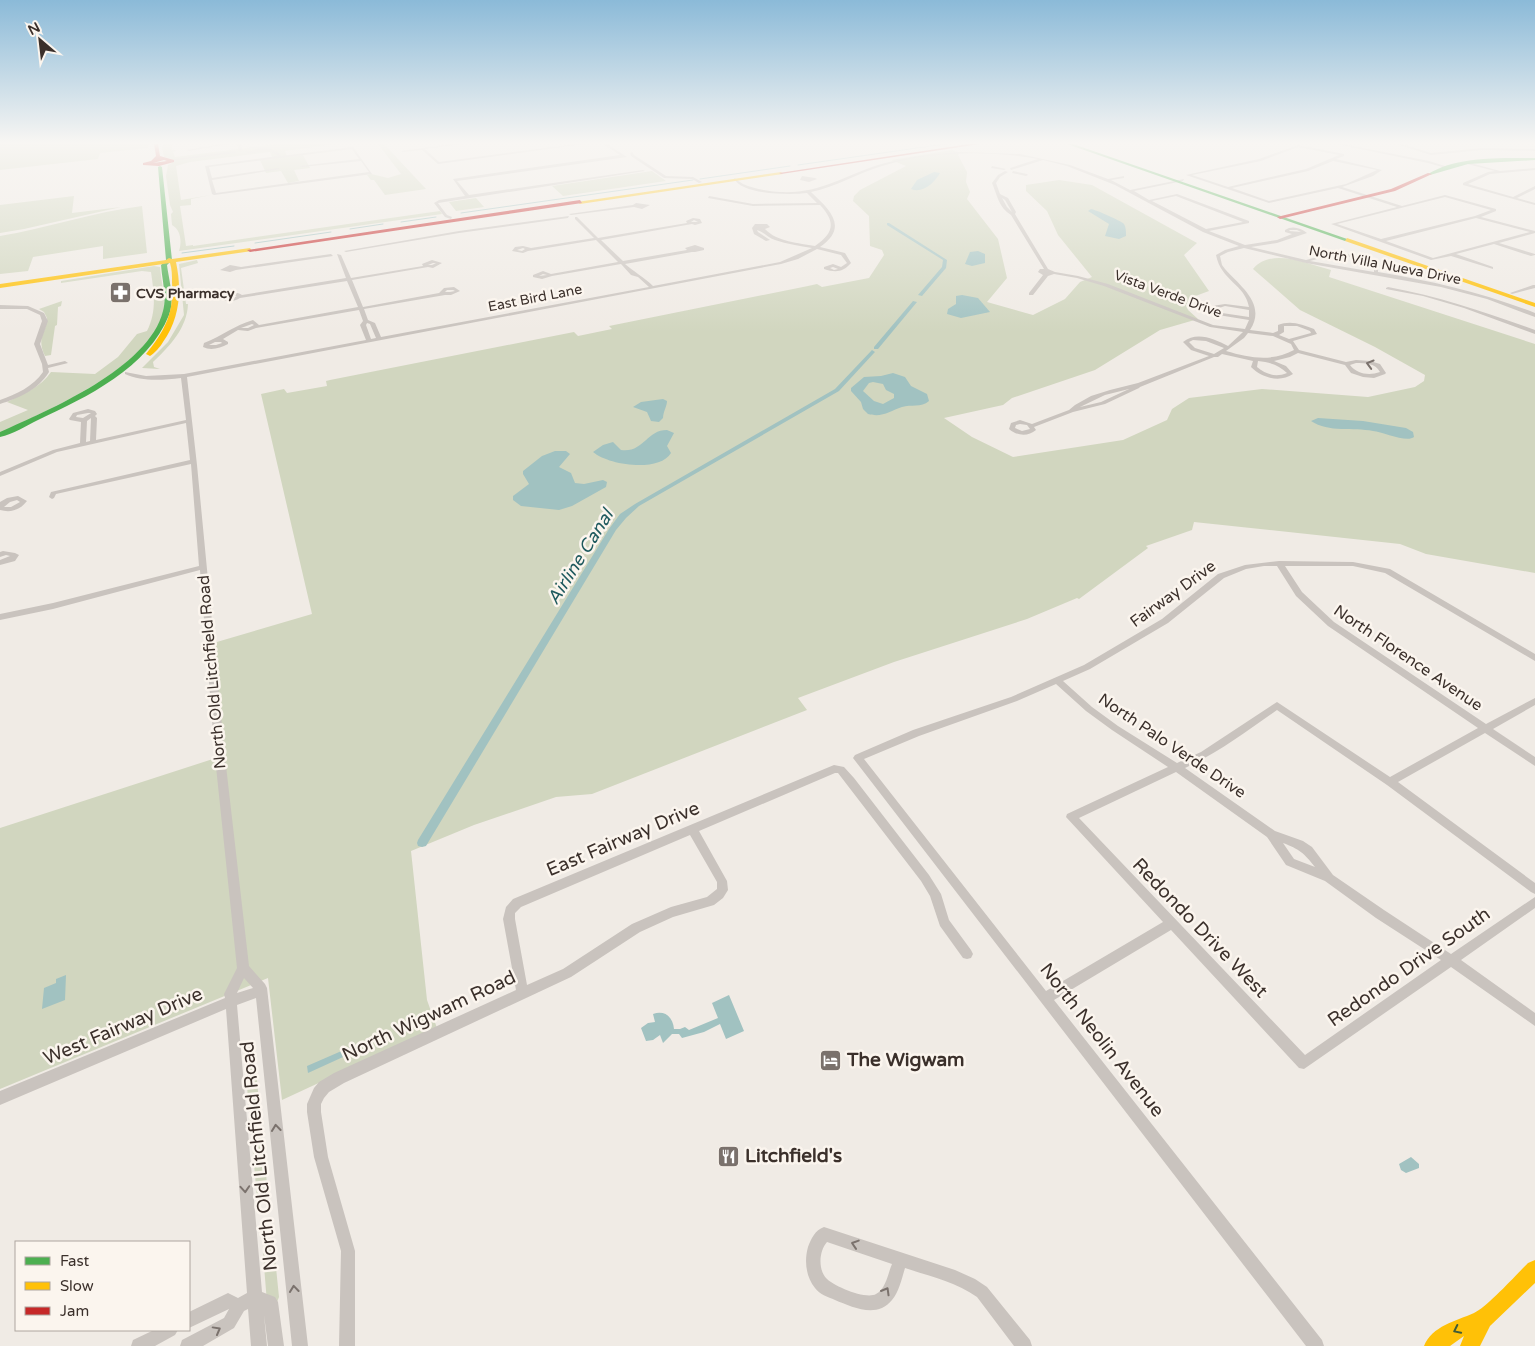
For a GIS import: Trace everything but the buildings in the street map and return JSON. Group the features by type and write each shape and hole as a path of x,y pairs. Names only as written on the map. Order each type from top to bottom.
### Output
{"main road":[{"path":"0,441 72,407 153,351 166,335 173,322 174,264 169,260 165,207"},
{"path":"0,286 529,207"},
{"path":"169,260 340,234 543,207"},
{"path":"1258,207 1535,305"},
{"path":"1283,216 1323,207"},
{"path":"1283,216 1535,301"},
{"path":"282,245 340,234 381,230"},
{"path":"0,435 65,404 122,373"},
{"path":"1434,1346 1453,1332 1483,1319 1535,1270"},
{"path":"1470,1346 1483,1319"}],"street":[{"path":"439,207 446,216 452,219"},
{"path":"238,268 331,253 338,250 346,251 461,235 568,217 572,214 579,216 636,207"},
{"name":"East Bird Lane","path":"184,376 768,266 795,258 826,240 833,228 831,218 822,207"},
{"path":"1005,207 1012,214 1046,272 1031,294"},
{"name":"North Villa Nueva Drive","path":"1159,207 1204,231 1247,247 1305,261 1438,285 1486,297 1535,315"},
{"path":"1204,231 1248,222 1208,207"},
{"path":"1404,207 1333,224 1433,259 1535,232"},
{"path":"1484,207 1495,210"},
{"path":"1379,241 1476,217 1495,210"},
{"path":"579,216 597,238 633,274 640,276 653,288"},
{"path":"1476,217 1535,232"},
{"path":"528,249 689,223"},
{"path":"782,242 767,235 762,230 768,226 759,225 754,227 754,231 760,236 782,242 838,252 847,258 849,264 842,269 834,271 826,268 836,266 840,263 839,259"},
{"path":"1071,411 1076,406 1100,396 1126,387 1139,385 1216,356 1229,348 1250,326 1251,309 1250,302 1245,293 1220,265 1219,257 1246,249 1247,247 1296,234"},
{"path":"760,236 767,235"},
{"path":"1494,243 1534,255"},
{"path":"814,248 832,254 839,259 847,258"},
{"path":"549,274 688,250"},
{"path":"331,253 339,255 346,251"},
{"path":"1305,261 1340,252 1376,265 1376,274"},
{"path":"339,255 366,321 372,323 379,339"},
{"path":"1452,255 1492,268"},
{"path":"238,296 426,265"},
{"path":"836,266 842,269"},
{"name":"Vista Verde Drive","path":"1046,272 1078,277 1106,285 1208,324 1274,336 1288,341"},
{"path":"633,274 632,277 645,289"},
{"path":"1512,293 1535,286"},
{"path":"1388,288 1424,295 1466,307 1473,307 1494,300"},
{"path":"255,325 216,348 205,346 243,324 255,325 442,292"},
{"path":"1480,301 1486,297"},
{"path":"1251,309 1225,305 1214,307 1213,309 1225,315 1251,319"},
{"path":"0,307 28,308 37,311 44,317 45,321 36,344 46,367 46,372 39,382 22,393 0,402"},
{"path":"1473,307 1535,332"},
{"path":"366,321 363,325 369,341"},
{"path":"1274,336 1281,332 1282,325 1286,324 1302,326 1312,330 1314,334 1288,341"},
{"path":"238,328 245,330"},
{"path":"1216,356 1192,349 1186,342 1200,338 1229,348"},
{"path":"217,340 225,342"},
{"path":"1288,341 1296,347 1296,351"},
{"path":"1223,352 1256,360 1270,360 1296,351 1347,364 1352,361 1368,362 1378,366 1383,373 1377,376 1365,375 1349,369 1347,364"},
{"path":"1256,360 1254,367 1265,375 1279,377 1290,374 1284,367 1270,360"},
{"path":"46,367 65,363"},
{"path":"122,373 133,376 172,378 184,376"},
{"name":"North Old Litchfield Road","path":"184,376 242,968 230,994 259,1346"},
{"path":"1031,426 1071,411 1109,401 1133,390 1139,385"},
{"path":"1100,396 1109,401"},
{"path":"92,416 84,420 72,418 85,411 93,412 94,441"},
{"path":"83,443 84,420"},
{"path":"0,474 55,451 83,443 189,421"},
{"path":"95,485 52,497 53,492 95,485 193,463"},
{"path":"0,555 6,553 15,555 12,559 0,563"},
{"name":"Fairway Drive","path":"858,758 916,733 1014,699 1058,681 1134,641 1165,621 1221,576 1245,567 1279,563 1353,564 1388,571 1535,658"},
{"name":"North Florence Avenue","path":"1279,563 1299,594 1330,624 1535,762"},
{"path":"0,617 53,606 203,566"},
{"path":"0,622 37,613 53,606"},
{"name":"North Palo Verde Drive","path":"1058,681 1089,709 1115,728 1177,768 1271,834 1300,844 1308,850 1329,878"},
{"path":"1390,782 1535,701"},
{"path":"1177,768 1228,740 1277,705 1390,782 1535,890"},
{"name":"North Neolin Avenue","path":"858,758 1316,1346"},
{"name":"Redondo Drive West","path":"1177,768 1071,817 1304,1063"},
{"path":"831,770 841,770 851,781 925,878 935,894 942,919 967,954"},
{"name":"East Fairway Drive","path":"523,994 509,919 509,913 514,905 831,770"},
{"name":"North Wigwam Road","path":"346,1346 348,1251 318,1146 314,1112 316,1098 331,1082 582,965 636,928 671,912 710,901 719,895 723,887 721,878 692,829"},
{"name":"North Palo Verde Drive","path":"1271,834 1290,862 1329,878 1451,960 1535,1020"},
{"name":"Redondo Drive South","path":"1304,1063 1535,902"},
{"path":"1045,998 1171,924"},
{"path":"242,968 261,988 261,991"},
{"name":"North Old Litchfield Road","path":"261,991 300,1346"},
{"name":"West Fairway Drive","path":"0,1098 231,1001 261,991"},
{"path":"901,1259 886,1296 875,1302 862,1302 824,1287 820,1284 814,1273 816,1247 824,1234 901,1259 947,1275 976,1288 987,1298 1024,1346"},
{"path":"188,1346 229,1323 239,1306 255,1297 270,1302 276,1346"},
{"path":"190,1320 228,1301 239,1306"},
{"path":"138,1346 168,1331"}],"green space":[{"path":"0,207 73,207 72,213 121,207 24,229 0,233"},
{"path":"142,207 147,253 103,259 103,246 33,257 28,271 0,274 0,236 106,212"},
{"path":"171,207 180,207 186,246 440,211 442,214 179,251 180,236 172,225 171,214 173,212"},
{"path":"453,207 484,207 456,211"},
{"path":"859,207 973,207 998,239 1007,278 987,302 1033,315 1065,299 1080,282 1092,277 1058,235 1047,211 1043,207 1131,207 1197,243 1184,255 1209,291 1190,298 1186,305 1188,310 1198,319 1160,330 1095,370 1012,398 1003,405 944,418 972,437 1013,457 1123,440 1167,420 1172,409 1189,398 1262,389 1368,397 1415,387 1424,381 1425,375 1375,347 1300,310 1253,269 1261,262 1269,259 1290,259 1331,270 1329,277 1535,344 1535,573 1426,554 1400,544 1194,522 1192,530 1146,546 1148,548 1079,599 1077,598 1027,619 894,662 798,698 807,710 592,794 556,797 474,825 411,851 427,1000 437,1028 282,1100 268,978 0,1089 0,828 219,757 210,644 312,614 261,394 284,389 287,393 327,386 326,381 330,380 574,332 578,336 612,329 609,326 817,284 822,287 869,278 884,255 882,250 870,246 869,216"},
{"path":"197,260 198,263 181,268 186,304 188,304 181,329 166,350 153,362 154,367 160,369 142,368 168,342 184,315 179,264"},
{"path":"154,266 160,267 164,308 155,332 140,351 95,385 69,400 0,433 0,422 28,410 7,402 37,386 51,372 95,374 118,357 137,334 147,331 150,324 154,302 151,272 142,271 61,283 61,281"},
{"path":"62,301 61,306 58,307 57,325 55,326 51,355 45,356 41,340 47,318 44,312 39,309"},
{"path":"250,1047 254,1050 268,1194 263,1200 257,1198 244,1053"},
{"path":"270,1246 274,1248 279,1297 277,1302 267,1303 263,1253"}],"water":[{"path":"1091,209 1122,222 1125,227 1126,236 1119,239 1105,236 1109,224 1088,211"},
{"path":"978,251 985,254 985,263 972,266 965,264 970,252"},
{"path":"962,295 978,298 990,312 961,318 947,314 948,309 956,304 956,296"},
{"path":"893,373 905,377 911,386 927,394 929,401 919,405 905,406 882,415 868,414 863,409 861,402 851,391 851,388 864,377","holes":["869,383 883,384 886,390 894,394 894,398 883,404 874,401 863,391"]},
{"path":"663,399 667,403 663,418 659,422 651,421 647,412 633,407 641,402"},
{"path":"1318,418 1363,421 1406,428 1413,432 1414,437 1406,439 1373,431 1325,427 1311,421"},
{"path":"667,430 674,433 667,446 671,453 665,459 656,463 633,465 621,463 600,457 593,452 603,445 613,442 621,450 629,450 640,445 654,434"},
{"path":"555,451 566,451 570,454 559,467 571,473 575,483 584,484 603,480 607,482 606,487 572,506 559,510 521,506 513,500 513,496 529,484 523,471 542,456"},
{"path":"66,975 65,1000 42,1009 44,988 56,983 56,979"},
{"path":"729,995 744,1031 726,1039 720,1024 704,1032 682,1038 679,1034 672,1034 663,1043 660,1035 653,1040 646,1041 641,1028 648,1023 655,1022 653,1014 661,1013 668,1016 672,1021 674,1029 685,1027 689,1030 718,1018 712,1003"},
{"path":"353,1046 354,1052 308,1073 307,1066"},
{"path":"1411,1157 1419,1164 1419,1168 1406,1173 1401,1170 1399,1164"}],"waterway":[{"path":"461,213 504,207"},
{"path":"401,222 436,217"},
{"path":"350,229 383,224"},
{"name":"Airline Canal","path":"888,224 945,260 944,267 920,295"},
{"path":"255,243 331,232"},
{"path":"182,253 234,246"},
{"name":"Airline Canal","path":"876,348 915,302"},
{"name":"Airline Canal","path":"422,843 613,529 623,516 637,505 837,390 872,352"}],"traffic: fast":[{"path":"0,435 45,414 95,387 139,354 155,335 166,314 168,302 164,265 169,260 164,207"},
{"path":"1251,207 1347,240"}],"traffic: slow":[{"path":"1347,240 1535,305"},
{"path":"0,286 250,250"},
{"path":"150,354 166,333 174,312 176,301 174,263 169,260"},
{"path":"1470,1346 1483,1319 1535,1270"},
{"path":"1434,1346 1453,1331 1483,1319"}],"traffic: jam":[{"path":"250,250 547,207"},
{"path":"1280,217 1323,207"}],"place":[{"name":"CVS Pharmacy","path":"120,293"},
{"name":"The Wigwam","path":"831,1060"},
{"name":"Litchfield's","path":"729,1156"}]}
